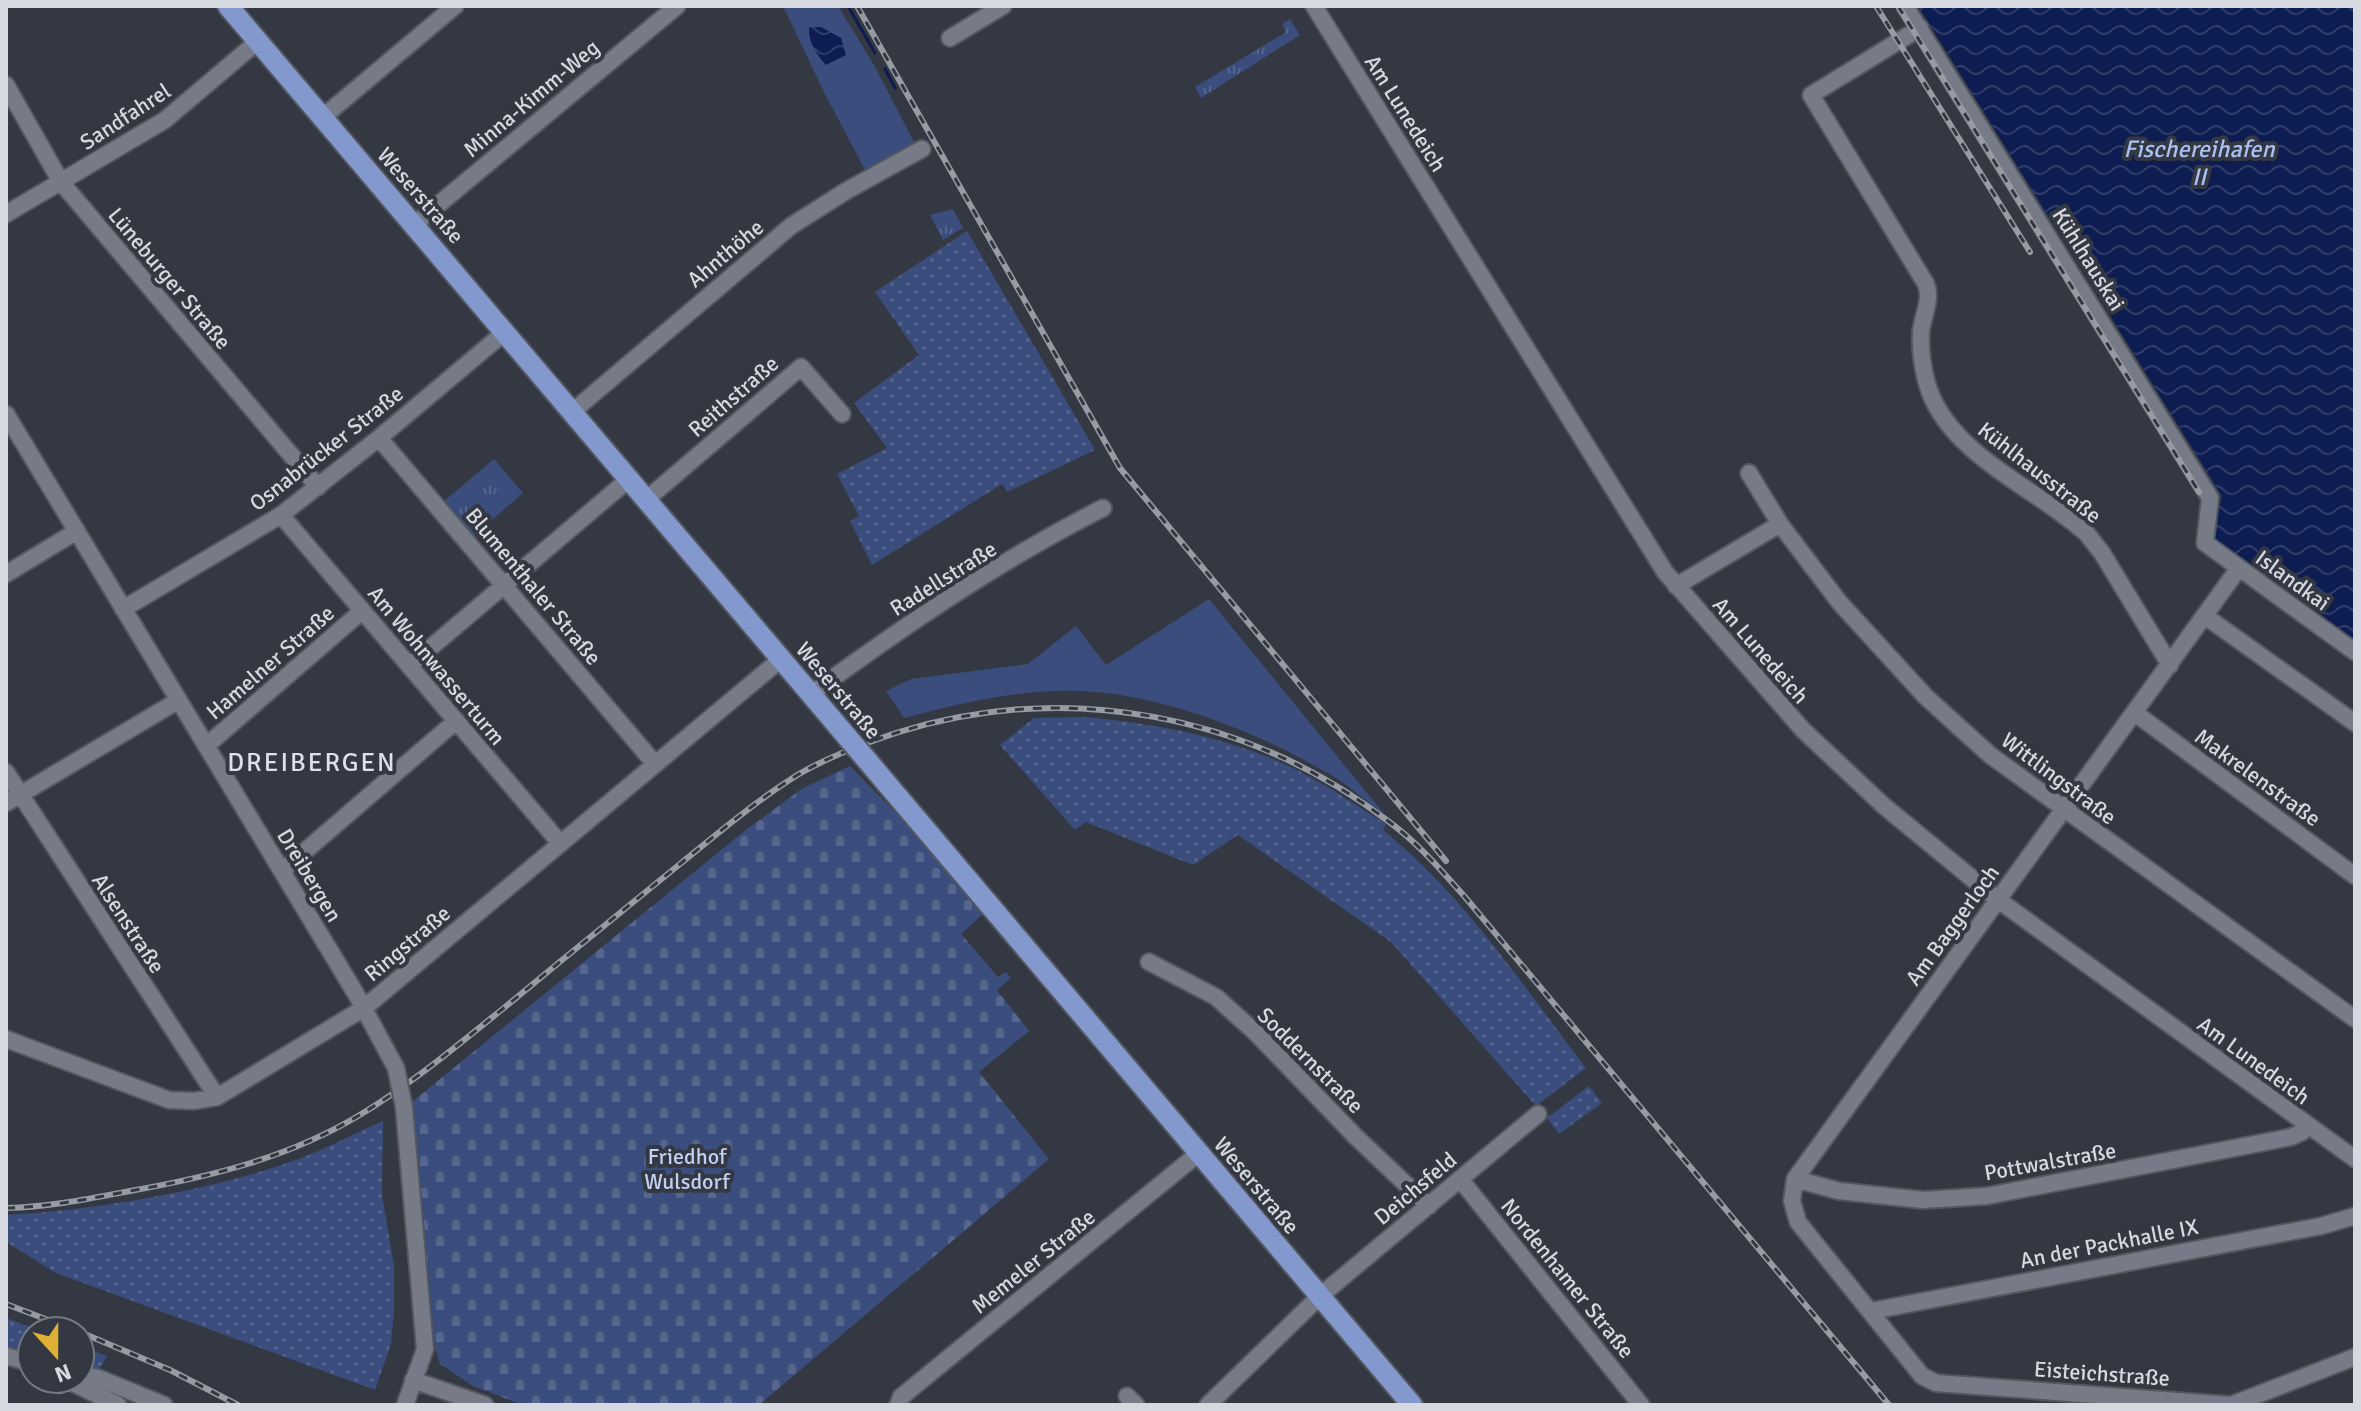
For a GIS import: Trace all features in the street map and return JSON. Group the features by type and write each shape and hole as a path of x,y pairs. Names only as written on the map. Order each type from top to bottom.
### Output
{"main road":[{"name":"Weserstraße","path":"228,6 1412,1405"}],"street":[{"path":"323,117 455,6"},
{"name":"Minna-Kimm-Weg","path":"415,224 677,6"},
{"path":"950,38 1003,6"},
{"name":"Am Lunedeich","path":"1314,6 1647,544 1676,586 1803,730 1833,761 1997,899 2355,1159"},
{"name":"Kühlhauskai","path":"1905,6 2210,498 2205,543"},
{"name":"Kühlhausstraße","path":"1920,28 1811,95 1926,284 1929,292 1922,330 1922,361 1929,392 1938,410 1964,442 2079,526 2092,540 2170,665"},
{"name":"Sandfahrel","path":"6,214 165,120 258,41"},
{"name":"Lüneburger Straße","path":"6,85 61,182 318,487"},
{"name":"Ahnthöhe","path":"572,412 791,226 922,149"},
{"name":"Osnabrücker Straße","path":"123,609 281,515 505,332"},
{"name":"Reithstraße","path":"647,499 801,367 842,414"},
{"name":"Dreibergen","path":"6,414 364,1008 396,1068 404,1107 425,1349 405,1405"},
{"name":"Blumenthaler Straße","path":"379,438 655,764"},
{"name":"Wittlingstraße","path":"1749,473 1780,524 1840,603 1926,697 1990,755 2355,1019"},
{"path":"409,666 629,479"},
{"name":"Radellstraße","path":"811,694 947,599 1103,508"},
{"name":"Am Wohnwasserturm","path":"281,515 560,843"},
{"path":"1676,586 1780,524"},
{"path":"6,574 77,531"},
{"name":"Islandkai","path":"2205,543 2355,652"},
{"name":"Am Baggerloch","path":"1795,1179 2239,568"},
{"name":"Hamelner Straße","path":"206,746 362,611"},
{"path":"2205,616 2355,723"},
{"name":"Ringstraße","path":"6,1039 169,1100 194,1101 217,1097 364,1008 781,659"},
{"path":"13,799 179,700"},
{"name":"Makrelenstraße","path":"2135,713 2355,876"},
{"path":"282,871 456,721"},
{"name":"Alsenstraße","path":"6,772 13,799 217,1097"},
{"name":"Soddernstraße","path":"1149,962 1216,997 1429,1206"},
{"name":"Deichsfeld","path":"1208,1405 1320,1296 1538,1114"},
{"name":"Pottwalstraße","path":"1795,1179 1839,1191 1923,1200 1987,1196 2291,1137 2302,1132 2307,1125"},
{"name":"Memeler Straße","path":"898,1405 901,1397 1199,1153"},
{"name":"Nordenhamer Straße","path":"1460,1179 1641,1405"},
{"path":"1795,1179 1792,1201 1798,1222 1871,1311"},
{"name":"An der Packhalle IX","path":"1871,1311 2321,1226 2355,1216"},
{"name":"Eisteichstraße","path":"1871,1311 1922,1376 1936,1383 2231,1405 2355,1357"},
{"path":"96,1378 164,1405"},
{"path":"413,1380 485,1405"},
{"path":"96,1394 118,1405"}],"green space":[{"path":"783,6 838,6 874,65 914,142 912,147 866,172"},
{"path":"1290,19 1300,35 1201,98 1195,87 1286,32 1282,24"},
{"path":"953,209 963,228 943,240 930,215"},
{"path":"967,231 1095,450 1007,492 1002,484 872,565 850,521 859,516 837,474 887,448 854,403 919,355 875,292"},
{"path":"494,459 523,493 473,536 443,502"},
{"path":"1209,599 1385,815 1336,778 1281,748 1220,722 1158,703 1096,692 1048,691 975,701 904,718 886,691 911,679 1028,664 1076,626 1106,665"},
{"path":"1085,717 1166,728 1246,749 1309,776 1386,824 1383,830 1466,912 1586,1068 1536,1106 1391,942 1238,835 1193,865 1086,822 1075,830 1000,745 1034,718"},
{"name":"Friedhof Wulsdorf","path":"850,766 985,912 961,934 998,977 1006,972 1011,978 997,990 1029,1031 979,1072 1049,1159 759,1405 523,1405 473,1386 440,1364 435,1348 413,1101 742,833 803,788"},
{"path":"1589,1086 1602,1103 1559,1134 1547,1118"},
{"path":"383,1121 382,1195 394,1266 394,1313 391,1344 375,1390 56,1273 6,1242 6,1215 114,1204 189,1190 305,1157"},
{"path":"6,1318 16,1322 16,1351 6,1349"},
{"path":"96,1352 107,1356 96,1371"}],"water":[{"name":"Fischereihafen II","path":"1918,6 2355,6 2355,644 2210,538 2222,496"},
{"path":"809,27 821,27 841,38 846,55 826,65 813,48"}],"waterway":[{"path":"848,6 875,53"},
{"path":"885,69 895,88"}],"railway":[{"path":"857,6 1120,468 1446,861"},
{"path":"1876,6 2030,252"},
{"path":"1898,6 2199,492"},
{"path":"6,1208 68,1202 189,1179 247,1164 331,1131 415,1078 738,817 811,767 886,736 963,717 1027,709 1091,709 1154,717 1216,732 1276,755 1333,784 1409,838 1465,897 1889,1405"},
{"path":"6,1304 35,1315"},
{"path":"96,1339 170,1370 238,1405"}],"district":[{"name":"DREIBERGEN","path":"312,762"}]}
